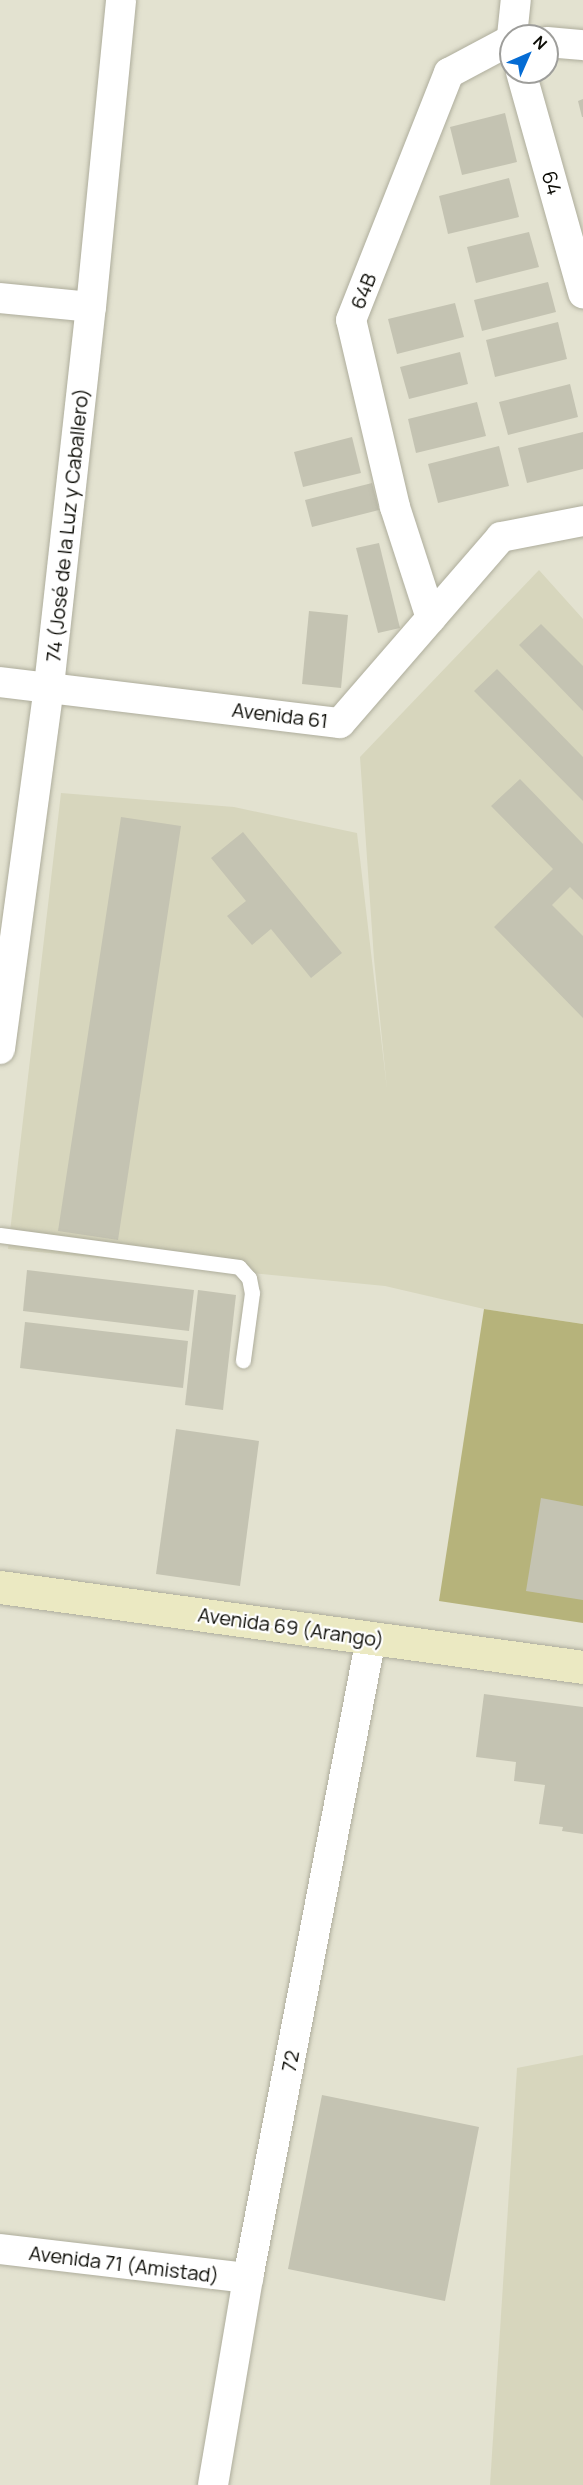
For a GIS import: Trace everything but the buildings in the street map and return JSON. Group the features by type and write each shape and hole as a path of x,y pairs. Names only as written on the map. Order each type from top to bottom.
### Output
{"street":[{"name":"74 (José de la Luz y Caballero)","path":"0,1049 49,686 91,307 121,0"},
{"path":"513,24 516,0"},
{"path":"559,43 583,45"},
{"name":"64B","path":"431,618 395,507 351,320 449,73 499,45"},
{"name":"64","path":"523,84 583,293"},
{"path":"0,298 91,307"},
{"name":"Avenida 61","path":"0,682 49,686 340,723 501,537 583,521"},
{"name":"Avenida 69 (Arango)","path":"0,1587 583,1667"},
{"name":"72","path":"213,2485 248,2278 371,1638"},
{"name":"Avenida 71 (Amistad)","path":"0,2249 248,2278"}],"lane":[{"path":"0,1234 173,1260 238,1267 249,1278 252,1293 243,1360"}],"shaded area":[{"path":"539,570 583,619 583,1324 484,1309 385,1286 8,1249 61,793 234,807 357,833 387,1089 374,959 360,757"},
{"path":"484,1309 583,1324 583,1623 439,1601"},
{"path":"583,2055 583,2485 490,2485 517,2068"}]}
